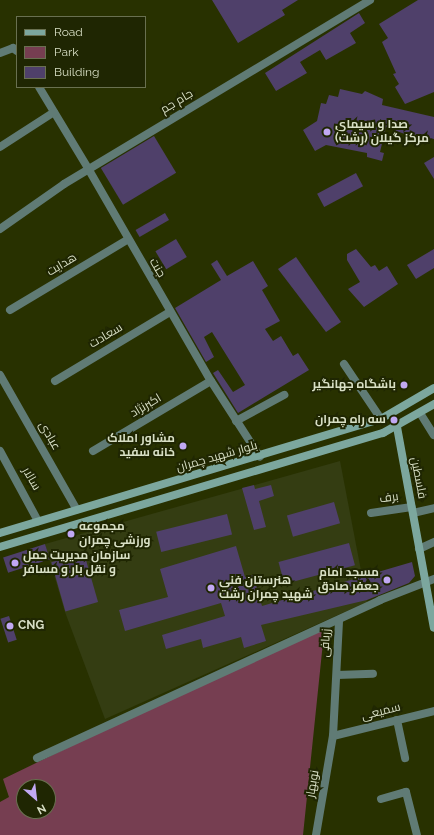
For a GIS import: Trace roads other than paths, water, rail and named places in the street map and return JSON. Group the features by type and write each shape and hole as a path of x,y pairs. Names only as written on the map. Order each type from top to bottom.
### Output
{"main road":[{"name":"بلوار شهید چمران","path":"0,532 217,470 382,419 434,388"},
{"path":"0,532 2,546 265,470 397,427 434,404"},
{"name":"فلسطین","path":"397,427 434,628"},
{"path":"260,457 265,470"},
{"path":"217,470 220,483"}],"street":[{"name":"جام جم","path":"0,229 89,170 370,0"},
{"path":"0,53 15,50"},
{"name":"جنت","path":"41,88 89,170 127,240 211,381 260,457"},
{"path":"0,147 54,112"},
{"name":"هدایت","path":"10,310 127,240"},
{"name":"سعادت","path":"55,381 170,312"},
{"path":"344,364 382,419"},
{"name":"عبادی","path":"0,375 77,510"},
{"name":"اکبرنژاد","path":"93,451 211,381"},
{"path":"236,421 284,395"},
{"path":"420,414 434,435"},
{"name":"سالار","path":"0,451 38,521"},
{"name":"برف","path":"371,513 434,508"},
{"path":"420,549 434,542"},
{"name":"زربافی","path":"333,736 339,620 434,579"},
{"path":"426,583 434,587"},
{"path":"37,758 339,620"},
{"path":"337,675 373,674"},
{"name":"سمیعی","path":"333,736 434,710"},
{"path":"397,720 405,758"},
{"name":"نوبهار","path":"316,835 333,736"},
{"path":"381,799 406,792 418,835"}],"place":[{"name":"صدا و سیمای مرکز گیلان (رشت)","path":"327,132"},
{"name":"باشگاه جهانگیر","path":"404,385"},
{"name":"سه راه چمران","path":"394,420"},
{"name":"مشاور املاک خانه سفید","path":"183,446"},
{"name":"مجموعه ورزشی چمران","path":"71,534"},
{"name":"سازمان مدیریت حمل و نقل بار و مسافر","path":"15,563"},
{"name":"مسجد امام جعفر صادق","path":"387,580"},
{"name":"هنرستان فنی شهید چمران رشت","path":"211,588"},
{"name":"CNG","path":"10,626"}]}
